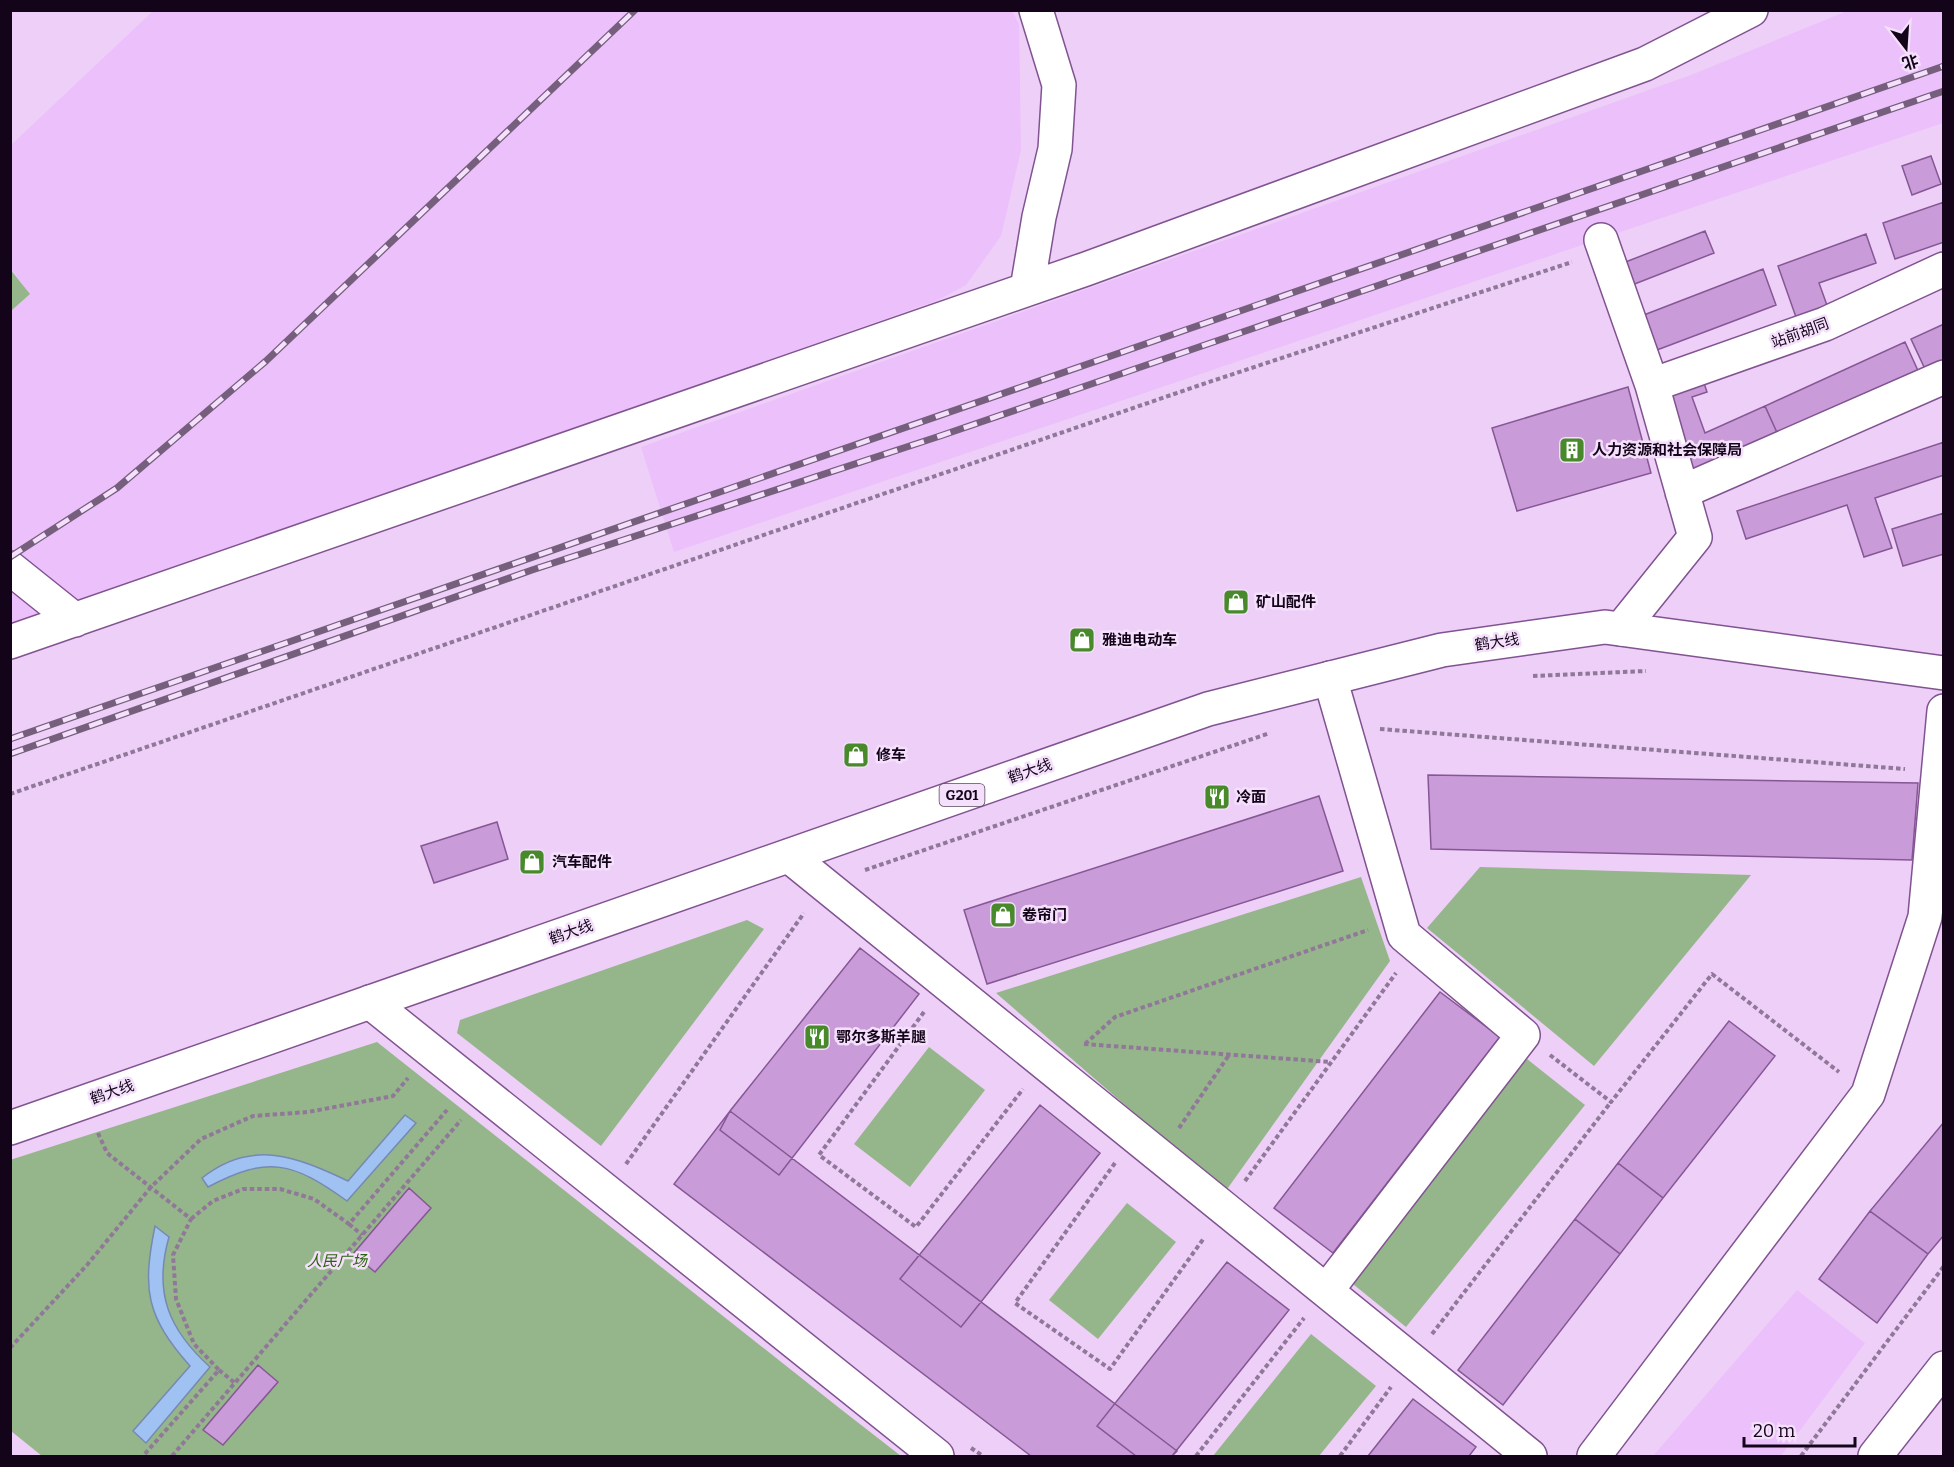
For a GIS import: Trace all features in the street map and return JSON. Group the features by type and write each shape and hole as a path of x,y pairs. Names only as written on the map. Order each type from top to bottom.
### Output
{"main road":[{"path":"1027,289 1039,217 1055,149 1059,85 1036,10"},
{"path":"10,642 1027,289 1646,64 1751,10"},
{"path":"1603,245 1652,385 1695,537 1621,629"},
{"name":"站前胡同","path":"1652,385 1825,324 1944,269"},
{"path":"1682,492 1944,377"},
{"path":"10,568 75,620"},
{"name":"鹤大线","path":"11,1126 1208,709 1442,650 1605,627 1944,673"},
{"path":"1327,1290 1523,1035 1404,935 1330,678"},
{"path":"1594,1456 1868,1094 1925,917 1944,711"},
{"path":"789,856 1530,1456"},
{"path":"370,1002 937,1456"},
{"path":"1875,1456 1944,1368"}],"path":[{"path":"10,794 1603,245"},
{"path":"1532,676 1650,670"},
{"path":"1344,726 1938,771"},
{"path":"625,1165 824,884 1271,732"},
{"path":"1085,1044 1115,1017 1400,919"},
{"path":"1340,1456 1712,974 1868,1094"},
{"path":"945,982 819,1155 916,1227 1058,1042 1332,1062"},
{"path":"1523,1035 1611,1102"},
{"path":"10,1348 87,1266 151,1187 201,1139 253,1116 308,1112 393,1096 433,1051"},
{"path":"1160,1156 1229,1055"},
{"path":"349,1224 478,1087"},
{"path":"172,1456 362,1235 478,1087"},
{"path":"85,1102 107,1153 191,1219"},
{"path":"88,1138 110,1130"},
{"path":"235,1383 194,1344 176,1299 173,1255 191,1219 213,1201 243,1189 280,1189 314,1199 362,1235"},
{"path":"1801,1456 1944,1266"},
{"path":"1196,1456 1327,1290"},
{"path":"143,1456 219,1370"}],"shaded area":[{"path":"153,11 1012,11 1019,24 1021,150 1001,236 966,285 936,301 11,625 11,311 30,294 11,269 11,145"},
{"path":"1847,11 1943,11 1943,123 674,552 641,447 1691,75"},
{"path":"1797,1290 1865,1343 1781,1456 1653,1456"}],"green space":[{"path":"10,269 30,294 11,311 10,311"},
{"path":"1480,867 1751,875 1594,1066 1427,928"},
{"path":"1361,877 1390,961 1225,1192 996,993"},
{"path":"747,920 764,929 601,1146 457,1033 460,1020"},
{"name":"人民广场","path":"377,1042 901,1456 42,1456 11,1431 10,1160"},
{"path":"929,1047 985,1090 910,1187 854,1144"},
{"path":"1527,1059 1585,1105 1406,1327 1348,1280"},
{"path":"1127,1203 1176,1242 1098,1339 1049,1300"},
{"path":"1311,1334 1376,1386 1319,1456 1213,1456"}],"water":[{"path":"405,1115 416,1123 347,1201 311,1178 280,1167 247,1170 208,1187 202,1178 239,1158 257,1155 293,1159 348,1181"},
{"path":"155,1226 169,1237 164,1257 163,1276 168,1309 184,1339 210,1367 146,1443 133,1431 190,1366 164,1332 151,1301 149,1268"}],"building":[{"path":"1931,156 1941,184 1912,195 1902,166"},
{"path":"1944,202 1944,242 1895,259 1883,223"},
{"path":"1705,231 1714,253 1632,285 1623,263"},
{"path":"1866,234 1876,263 1819,283 1828,308 1797,320 1778,266"},
{"path":"1763,269 1776,305 1649,353 1636,318"},
{"path":"1944,324 1944,361 1925,369 1911,339"},
{"path":"1905,342 1919,373 1779,437 1765,406"},
{"path":"1703,380 1707,392 1692,397 1705,433 1765,406 1779,437 1692,472 1666,394"},
{"name":"人力资源和社会保障局","path":"1628,387 1651,473 1517,511 1492,428"},
{"path":"1944,442 1944,475 1875,498 1892,548 1864,557 1847,505 1746,539 1737,511"},
{"path":"1944,513 1944,554 1903,566 1892,529"},
{"path":"1428,775 1918,783 1912,860 1431,849"},
{"path":"1319,796 1343,871 987,984 964,910"},
{"path":"497,822 508,859 434,883 421,846"},
{"path":"860,948 919,994 779,1175 720,1130 730,1111"},
{"path":"1440,992 1500,1037 1333,1253 1274,1208"},
{"path":"1729,1021 1775,1056 1663,1198 1618,1163"},
{"path":"1040,1105 1100,1153 961,1327 900,1279"},
{"path":"730,1111 1177,1451 1172,1456 1031,1456 674,1184"},
{"path":"1944,1122 1944,1235 1928,1254 1870,1211"},
{"path":"1618,1163 1663,1198 1620,1254 1575,1219"},
{"path":"409,1188 431,1208 375,1272 353,1254"},
{"path":"1870,1211 1928,1254 1877,1323 1819,1279"},
{"path":"1575,1219 1620,1254 1503,1405 1458,1370"},
{"path":"1227,1262 1289,1310 1172,1456 1136,1456 1097,1426"},
{"path":"258,1365 278,1382 223,1445 203,1430"},
{"path":"1413,1399 1476,1447 1469,1456 1368,1456"}],"railway":[{"path":"10,557 117,488 266,361 635,10"},
{"path":"10,739 1944,66"},
{"path":"10,754 532,570 940,436 1944,91"}],"place":[{"name":"人力资源和社会保障局","path":"1572,450"},
{"name":"矿山配件","path":"1236,602"},
{"name":"雅迪电动车","path":"1082,640"},
{"name":"修车","path":"856,755"},
{"name":"冷面","path":"1217,797"},
{"name":"汽车配件","path":"532,862"},
{"name":"卷帘门","path":"1003,915"},
{"name":"鄂尔多斯羊腿","path":"817,1037"}]}
